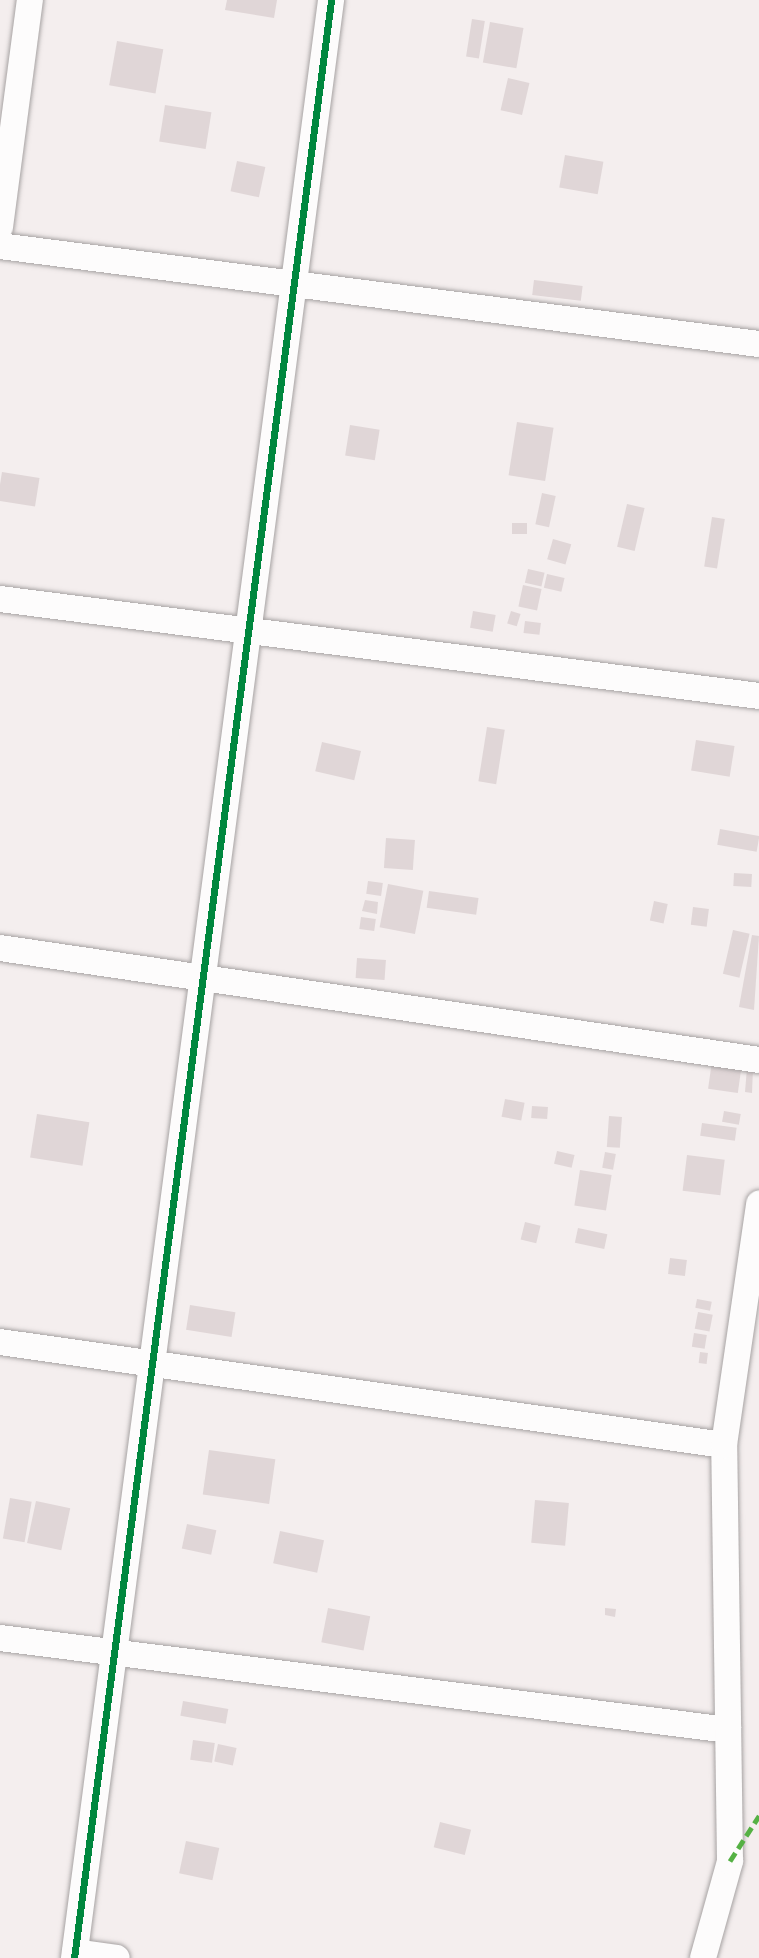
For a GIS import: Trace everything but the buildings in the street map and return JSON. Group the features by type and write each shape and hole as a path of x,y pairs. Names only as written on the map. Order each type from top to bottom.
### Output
{"street":[{"path":"0,227 30,0"},
{"path":"117,1958 74,1955 331,0"},
{"path":"0,246 759,344"},
{"path":"0,599 759,696"},
{"path":"0,947 759,1060"},
{"path":"703,1958 730,1861 724,1446 759,1204"},
{"path":"0,1342 724,1446"},
{"path":"0,1638 728,1730"}],"marked path":[{"path":"730,1861 759,1816"}],"cycle path":[{"path":"74,1958 331,0"}]}
